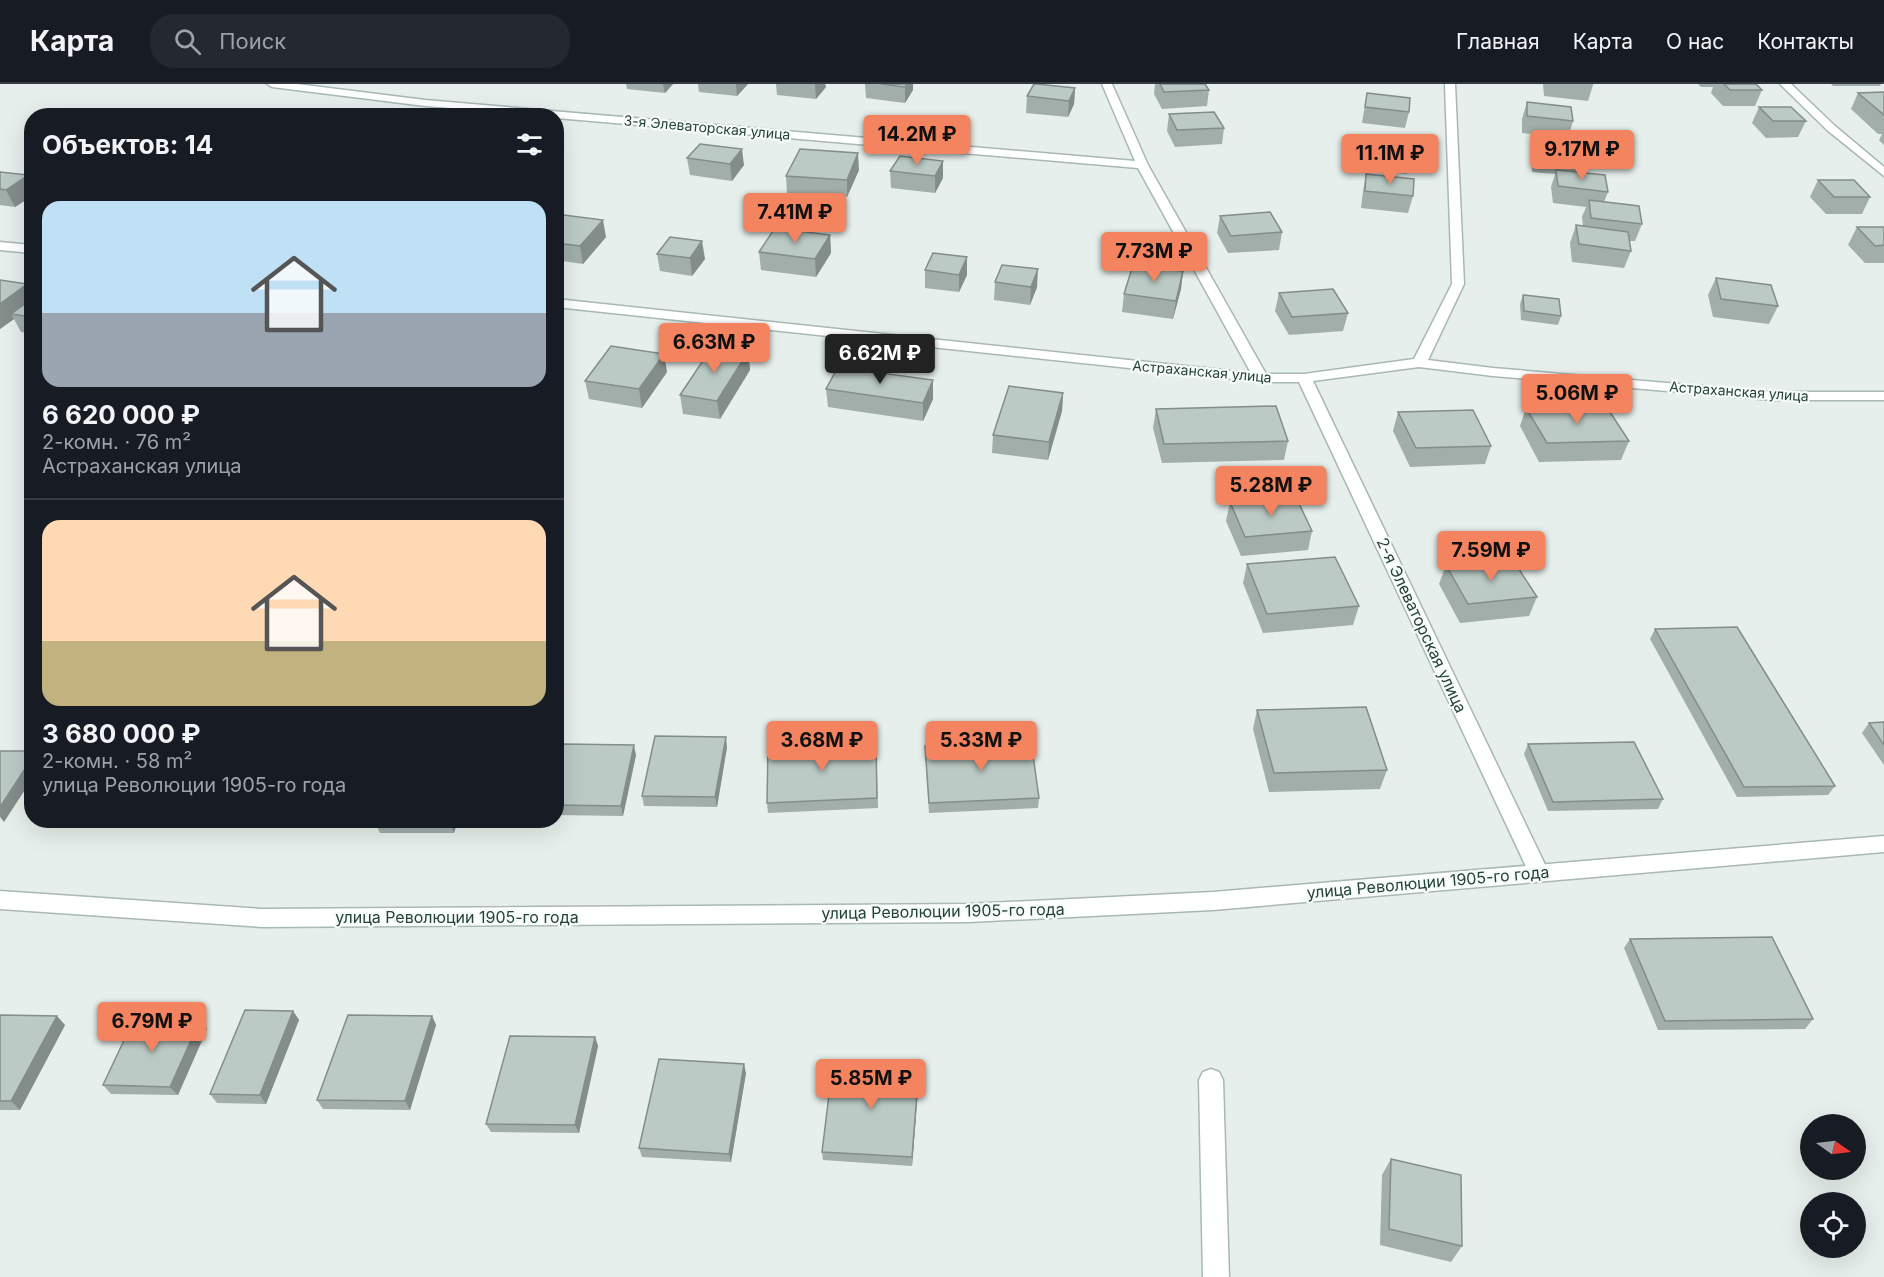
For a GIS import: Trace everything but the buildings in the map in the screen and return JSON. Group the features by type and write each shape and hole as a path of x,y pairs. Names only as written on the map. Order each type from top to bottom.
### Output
{"street":[{"name":"3-я Элеваторская улица","path":"272,84 483,108"},
{"path":"1107,84 1142,165 1261,378"},
{"path":"1419,363 1458,284 1450,84"},
{"path":"1785,84 1831,128 1884,173"},
{"name":"3-я Элеваторская улица","path":"564,115 1142,165"},
{"path":"0,246 24,248"},
{"name":"Астраханская улица","path":"564,304 1261,378 1304,378 1419,363 1493,372 1772,396 1884,396"},
{"name":"2-я Элеваторская улица","path":"1304,378 1539,873"},
{"name":"улица Революции 1905-го года","path":"0,900 262,918 969,913 1214,901 1884,844"},
{"path":"1210,1080 1216,1277"}]}
